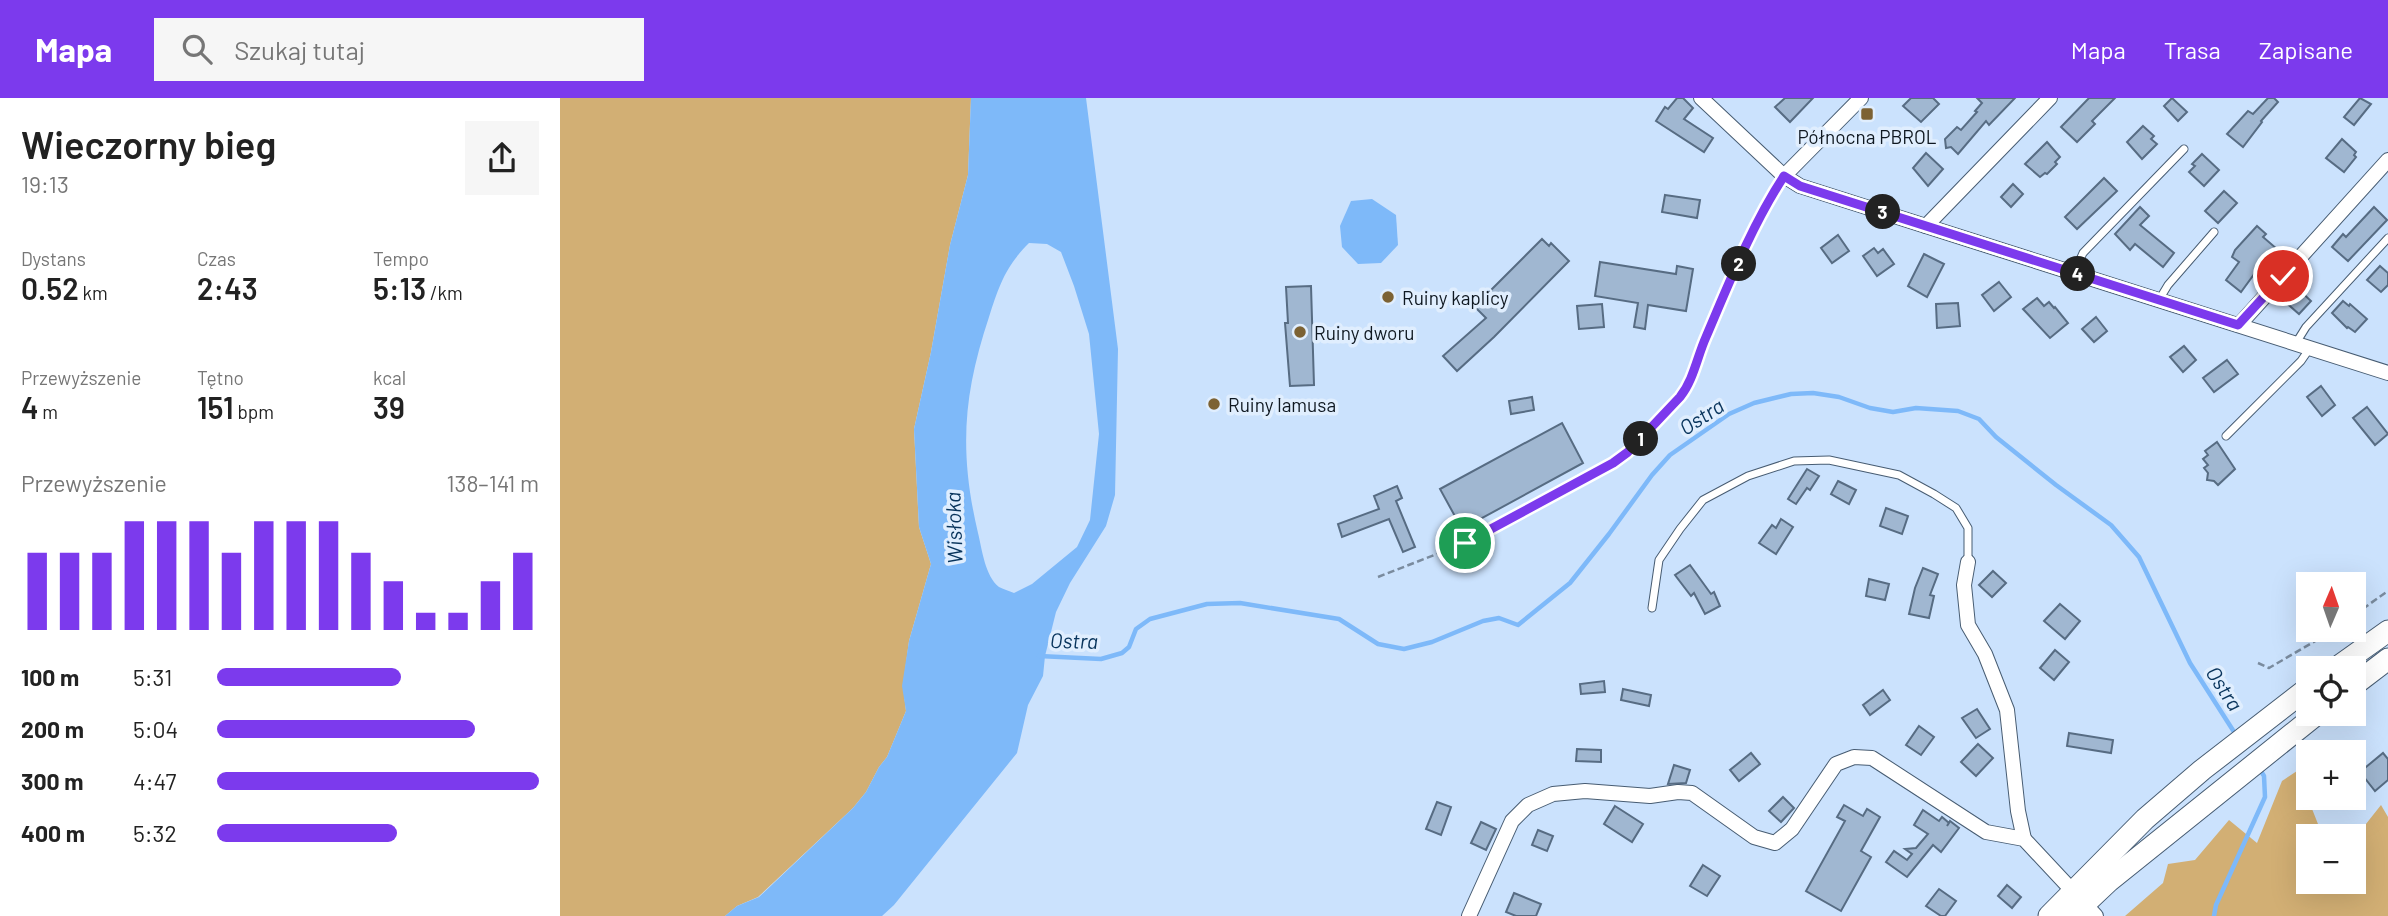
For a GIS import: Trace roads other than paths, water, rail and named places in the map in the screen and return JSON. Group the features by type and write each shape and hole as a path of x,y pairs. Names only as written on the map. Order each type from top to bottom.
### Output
{"main road":[{"path":"2353,656 2388,631"},
{"path":"2366,676 2388,659"},
{"path":"2081,907 2145,820 2202,770 2296,696"},
{"path":"2049,916 2081,907 2109,881 2302,726"}],"street":[{"path":"1701,98 1784,176 1800,186 2388,373"},
{"path":"1784,176 1861,98"},
{"path":"1926,226 2050,98"},
{"path":"2238,325 2388,160"},
{"path":"1968,562 1964,585 1968,625 1985,654 2007,710 2018,811 2024,839 2081,907"},
{"path":"1469,916 1512,821 1528,805 1553,794 1585,791 1650,796 1692,793 1754,837 1776,843 1792,830 1836,764 1854,757 1872,758 1986,832 2024,839"}],"lane":[{"path":"2074,272 2083,253 2184,149"},
{"path":"1688,387 1705,339 1760,216 1784,176"},
{"path":"2159,300 2168,285 2214,232"},
{"path":"2296,344 2306,327 2388,238"},
{"path":"2226,436 2311,348"},
{"path":"1652,608 1659,560 1703,500 1748,476 1794,461 1829,460 1899,475 1934,494 1955,508 1968,528 1968,562"}],"water":[{"name":"Wisłoka","path":"971,98 1086,98 1118,349 1115,495 1106,526 1070,583 1056,612 1043,676 1028,705 1017,753 894,905 882,916 725,916 737,906 759,897 853,808 887,757 906,711 902,686 909,641 931,564 919,527 914,429 950,245 968,175","holes":["1029,243 1047,244 1061,252 1089,334 1099,434 1090,520 1077,547 1032,584 1014,593 994,582 985,562 968,476 966,450 969,398 980,345 1008,269"]},
{"path":"1372,199 1396,215 1398,245 1381,263 1358,264 1342,247 1340,226 1351,201"}],"waterway":[{"name":"Ostra","path":"1039,656 1101,659 1122,653 1129,647 1136,629 1150,619 1207,604 1240,603 1339,619 1378,644 1404,649 1432,642 1483,621 1499,618 1518,625 1570,583 1670,455 1729,414 1754,403 1791,394 1813,393 1839,397 1870,408 1893,412 1916,408 1958,411 1979,419 1996,437 2111,525 2139,557 2190,663 2236,735"},
{"name":"Ostra","path":"2214,916 2216,905 2265,797 2264,776 2259,768"}],"place":[{"name":"Północna PBROL","path":"1867,114"},
{"name":"Ruiny kaplicy","path":"1388,297"},
{"name":"Ruiny dworu","path":"1300,332"},
{"name":"Ruiny lamusa","path":"1214,404"}]}
